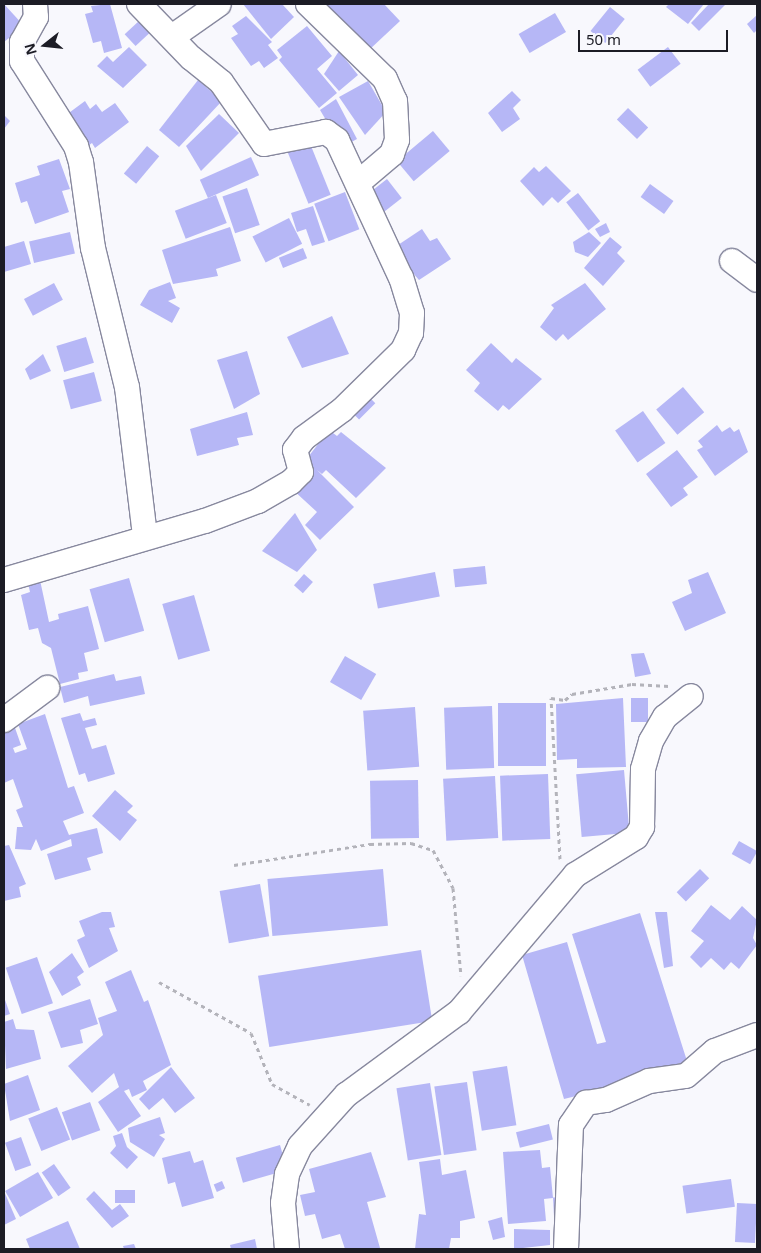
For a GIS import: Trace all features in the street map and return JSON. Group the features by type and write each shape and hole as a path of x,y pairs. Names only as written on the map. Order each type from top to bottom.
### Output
{"street":[{"path":"35,4 34,23 22,42 22,61 76,146 81,162 93,248 127,387 145,535"},
{"path":"4,580 145,535 258,502 291,482 301,472 294,450 304,438 342,410 403,350 411,333 412,313 359,182 337,140 326,132 264,144 221,82 139,4"},
{"path":"172,37 219,4"},
{"path":"308,4 385,79 395,101 397,140 392,154 359,182"},
{"path":"732,261 757,280"},
{"path":"4,720 47,688"},
{"path":"287,1249 283,1202 287,1174 300,1146 327,1113 398,1052 459,1012 557,892 599,857 636,837 642,827 643,769 651,741 665,717 691,696"},
{"path":"566,1249 571,1126 586,1103 606,1100 649,1081 686,1076 715,1052 757,1035"}],"path":[{"path":"557,892 560,853 551,698 565,700 588,690 640,684 676,688 691,696"},
{"path":"234,865 370,844 411,844 432,850 453,888 461,964 459,1012"},
{"path":"159,982 251,1033 272,1084 327,1113"}],"building":[{"path":"4,4 24,26 4,42"},
{"path":"110,4 122,48 104,53 101,41 93,43 85,14 93,12 91,6"},
{"path":"243,4 282,4 294,17 271,39"},
{"path":"325,4 384,4 400,21 369,50"},
{"path":"669,4 704,4 688,24 666,7"},
{"path":"709,4 726,4 699,31 691,23"},
{"path":"610,7 625,19 605,43 590,31"},
{"path":"555,13 566,32 530,53 519,34"},
{"path":"757,15 757,30 754,33 747,24"},
{"path":"246,16 272,42 268,45 278,58 264,68 259,61 251,66 231,38 238,34 232,26"},
{"path":"140,20 151,32 136,46 125,34"},
{"path":"307,26 332,56 317,69 337,93 319,108 279,60 282,57 277,50"},
{"path":"129,47 147,65 123,88 97,66 107,56 113,62"},
{"path":"668,47 681,64 650,87 638,70"},
{"path":"339,51 358,75 339,91 324,74"},
{"path":"198,80 222,101 179,147 159,130"},
{"path":"368,81 386,112 365,135 339,97"},
{"path":"512,91 521,100 513,108 520,119 502,132 488,113"},
{"path":"336,99 357,139 342,147 320,110"},
{"path":"85,101 90,109 96,104 102,112 115,103 129,122 95,148 92,143 85,148 62,118"},
{"path":"628,108 648,127 637,139 617,120"},
{"path":"219,114 239,133 201,171 186,146"},
{"path":"4,115 10,121 4,129"},
{"path":"433,131 450,151 414,181 397,161"},
{"path":"309,141 331,195 308,204 287,150"},
{"path":"147,146 159,156 136,184 124,174"},
{"path":"251,157 259,175 208,198 200,180"},
{"path":"59,159 70,189 62,191 69,212 35,224 27,201 21,203 15,183 40,175 37,166"},
{"path":"546,166 571,191 558,203 552,197 543,206 520,181 534,167 539,172"},
{"path":"387,179 402,198 380,215 365,196"},
{"path":"650,184 673,201 664,214 641,197"},
{"path":"247,188 260,225 235,233 222,196"},
{"path":"345,192 359,229 329,241 314,204"},
{"path":"578,193 600,221 588,231 566,202"},
{"path":"216,195 227,223 186,239 175,211"},
{"path":"313,206 325,242 312,246 306,229 297,232 291,213"},
{"path":"289,218 302,244 266,262 252,237"},
{"path":"606,223 610,232 600,237 595,229"},
{"path":"230,227 241,261 216,269 218,276 173,284 162,250"},
{"path":"422,229 430,241 437,238 451,259 419,280 392,249"},
{"path":"70,232 75,253 34,263 29,241"},
{"path":"589,232 601,243 588,257 575,252 573,242"},
{"path":"610,237 622,247 617,253 625,261 603,286 584,268"},
{"path":"24,241 31,264 4,272 4,247"},
{"path":"303,248 307,258 283,268 279,258"},
{"path":"170,282 176,298 168,301 180,308 172,323 140,305 149,290"},
{"path":"54,283 63,300 33,316 24,299"},
{"path":"585,283 606,309 568,340 563,334 556,341 540,327 554,308 551,305"},
{"path":"332,316 349,354 302,368 287,337"},
{"path":"86,337 94,363 64,372 56,346"},
{"path":"491,343 512,363 516,358 542,379 509,410 503,405 498,411 474,391 480,383 466,370"},
{"path":"247,351 260,394 234,409 217,360"},
{"path":"43,354 51,371 30,380 25,369"},
{"path":"94,372 102,401 71,409 63,380"},
{"path":"683,387 704,412 677,435 656,409"},
{"path":"364,392 375,403 359,420 348,408"},
{"path":"643,411 665,443 638,462 615,431"},
{"path":"247,412 253,435 237,438 239,445 197,456 190,429"},
{"path":"717,425 722,432 730,427 734,432 739,429 748,452 715,476 697,450 703,447 698,441"},
{"path":"329,430 337,436 341,432 386,468 356,498 326,470 322,474 317,470 354,507 320,540 305,525 317,512 292,489 313,467 305,461"},
{"path":"677,450 698,477 683,488 688,495 671,507 646,474"},
{"path":"295,513 317,550 297,572 262,551"},
{"path":"485,566 487,584 455,587 453,569"},
{"path":"435,572 440,597 378,609 373,584"},
{"path":"708,572 726,613 685,631 672,602 692,593 688,580"},
{"path":"304,574 313,582 303,593 294,585"},
{"path":"129,578 144,631 105,642 90,589"},
{"path":"40,580 49,622 59,619 58,614 88,606 99,649 84,653 88,671 78,673 79,679 60,684 51,648 42,643 38,628 29,630 21,595 30,592 28,583"},
{"path":"194,595 210,651 178,660 162,604"},
{"path":"644,653 651,674 635,677 631,654"},
{"path":"345,656 376,674 361,700 330,682"},
{"path":"114,674 116,681 141,676 145,694 90,706 88,696 64,703 60,687"},
{"path":"623,698 626,767 577,768 577,759 557,760 556,704"},
{"path":"631,698 648,698 648,722 631,722"},
{"path":"498,703 546,703 546,766 498,766"},
{"path":"492,706 494,768 446,770 444,708"},
{"path":"415,707 419,767 367,770 363,711"},
{"path":"80,713 83,721 95,718 97,725 85,728 92,749 106,745 115,774 88,782 85,773 79,775 61,718"},
{"path":"45,714 68,788 74,786 84,813 63,821 69,835 97,828 103,853 87,858 91,870 55,880 47,854 72,846 71,839 41,851 36,839 31,850 15,849 17,827 23,827 16,810 23,807 13,779 4,783 4,728 14,725 21,745 13,748 15,753 27,749 18,724"},
{"path":"624,770 629,833 582,837 576,774"},
{"path":"548,774 550,839 502,841 500,776"},
{"path":"495,776 498,838 446,841 443,779"},
{"path":"418,780 419,838 371,839 370,781"},
{"path":"115,790 133,806 127,812 137,820 120,841 92,816"},
{"path":"739,841 757,851 750,864 732,854"},
{"path":"9,845 26,884 19,887 21,897 4,901 4,846"},
{"path":"383,869 388,926 272,936 267,879"},
{"path":"700,869 709,878 686,902 677,892"},
{"path":"260,884 269,936 229,943 220,891"},
{"path":"711,905 730,920 742,906 757,920 753,938 757,945 739,969 731,962 724,970 711,958 701,968 690,957 704,941 691,931"},
{"path":"102,912 111,912 115,927 109,928 118,951 89,968 77,940 85,936 79,921"},
{"path":"655,912 667,912 673,966 664,968"},
{"path":"640,913 687,1061 640,1076 641,1080 564,1099 522,955 567,942 597,1044 606,1042 572,934"},
{"path":"421,950 432,1021 269,1047 258,976"},
{"path":"72,953 84,972 77,977 81,985 62,996 49,972"},
{"path":"37,957 53,1003 22,1014 6,968"},
{"path":"131,970 144,1002 148,1000 171,1065 143,1081 147,1090 132,1097 129,1089 124,1091 141,1116 118,1132 98,1102 119,1087 114,1073 92,1093 68,1066 103,1035 98,1018 117,1011 105,982"},
{"path":"4,997 10,1014 4,1016"},
{"path":"90,999 98,1024 80,1030 83,1043 61,1048 48,1012"},
{"path":"13,1019 16,1029 34,1030 41,1059 6,1069 4,1022"},
{"path":"507,1066 516,1125 482,1131 472,1071"},
{"path":"171,1067 195,1098 175,1113 163,1098 149,1110 139,1099"},
{"path":"28,1075 40,1110 10,1121 4,1084"},
{"path":"467,1082 477,1150 444,1155 434,1087"},
{"path":"430,1083 441,1155 408,1160 396,1088"},
{"path":"90,1102 100,1130 72,1140 62,1112"},
{"path":"57,1107 70,1139 41,1151 28,1119"},
{"path":"160,1117 165,1133 159,1135 165,1139 154,1157 130,1142 128,1128"},
{"path":"549,1124 553,1140 520,1148 516,1132"},
{"path":"122,1133 127,1147 138,1157 127,1169 110,1153 116,1146 113,1136"},
{"path":"21,1137 31,1165 15,1171 5,1143"},
{"path":"280,1145 287,1170 243,1183 236,1158"},
{"path":"540,1150 542,1168 550,1167 553,1198 544,1199 546,1221 508,1224 503,1152"},
{"path":"190,1151 194,1163 203,1160 214,1198 182,1207 175,1182 168,1184 162,1158"},
{"path":"371,1152 386,1197 367,1202 380,1248 345,1249 340,1234 322,1239 315,1214 305,1216 300,1195 315,1192 309,1169"},
{"path":"440,1159 442,1175 466,1170 475,1218 460,1221 460,1238 451,1238 449,1249 415,1249 419,1214 426,1215 419,1162"},
{"path":"54,1164 71,1188 58,1196 42,1173"},
{"path":"38,1172 53,1198 20,1217 5,1191"},
{"path":"731,1179 735,1207 686,1214 682,1186"},
{"path":"222,1181 225,1188 217,1192 214,1185"},
{"path":"115,1190 135,1190 135,1203 115,1203"},
{"path":"4,1191 16,1219 4,1225"},
{"path":"94,1191 112,1210 120,1204 129,1216 112,1228 86,1199"},
{"path":"564,1197 565,1215 554,1216 553,1198"},
{"path":"737,1203 757,1204 755,1243 735,1242"},
{"path":"502,1217 505,1237 493,1240 488,1221"},
{"path":"68,1221 80,1249 30,1249 26,1239"},
{"path":"514,1229 550,1230 550,1245 514,1249"},
{"path":"255,1239 257,1249 231,1249 230,1245"},
{"path":"134,1244 136,1249 124,1249 123,1246"}]}
